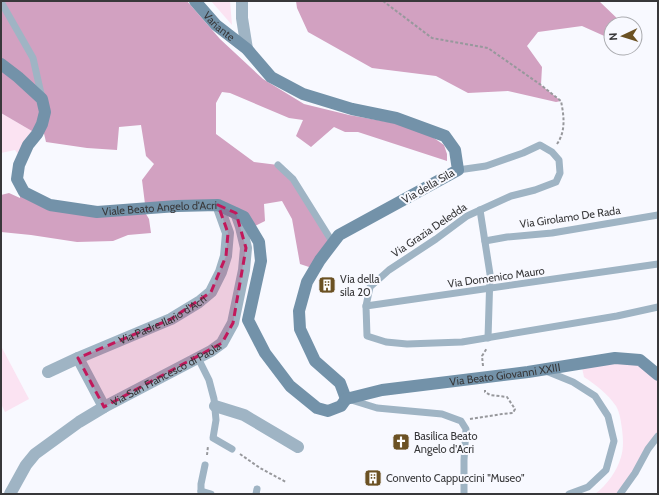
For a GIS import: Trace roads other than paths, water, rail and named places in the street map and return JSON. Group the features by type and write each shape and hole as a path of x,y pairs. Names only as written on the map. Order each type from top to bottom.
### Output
{"main road":[{"name":"Variante","path":"195,1 216,25 247,49"},
{"name":"Via della Sila","path":"247,49 271,77 303,94 352,109 396,118 445,136 455,150 458,170 339,235 320,260 307,282 299,311 300,329 315,361 340,383 346,399"},
{"path":"1,64 42,99 45,112"},
{"name":"Viale Beato Angelo d'Acri","path":"45,112 42,124 37,134 28,145 19,165 17,179 24,192 50,205 97,212 176,206 218,205 244,217 259,242 261,261 248,320 265,353 290,386 317,408 328,411 341,406 346,399"},
{"name":"Via Beato Giovanni XXIII","path":"346,399 382,390 615,358 640,360 658,375"}],"street":[{"path":"242,1 242,18 247,49"},
{"name":"Via Padre Ilario d'Acri","path":"48,372 171,319 199,302 211,292 221,272 226,256 228,233 218,205"},
{"name":"Via San Francesco di Paola","path":"10,494 26,465 35,454 79,422 104,407 211,351 222,343 233,323 244,270 246,248 236,213"},
{"path":"78,358 104,407"},
{"path":"215,406 244,415 298,447"}],"lane":[{"path":"1,2 34,58 45,112"},
{"name":"Via Grazia Deledda","path":"366,306 370,287 389,270 436,239 467,216 510,196 535,190 556,182 560,173 559,160 552,152 540,145 486,166 458,170"},
{"path":"278,165 293,179 333,243"},
{"path":"480,210 490,274 486,338"},
{"name":"Via Girolamo De Rada","path":"485,241 507,237 559,232 658,215"},
{"name":"Via Domenico Mauro","path":"366,306 658,264"},
{"path":"366,306 367,336 386,342 407,344 462,342 617,316 658,307"},
{"path":"198,358 209,380 215,406 216,420 213,438 232,449"},
{"path":"542,369 574,382 595,396 608,416 614,441 606,470 588,487 569,494"},
{"path":"346,399 377,408 442,414 461,421 466,429 464,494"},
{"path":"620,494 635,473 648,449 658,436"},
{"path":"206,465 201,484 201,493 211,494"}],"place":[{"name":"Via della sila 20","path":"327,285"},
{"name":"Basilica Beato Angelo d'Acri","path":"401,442"},
{"name":"Convento Cappuccini \"Museo\"","path":"373,478"}]}
